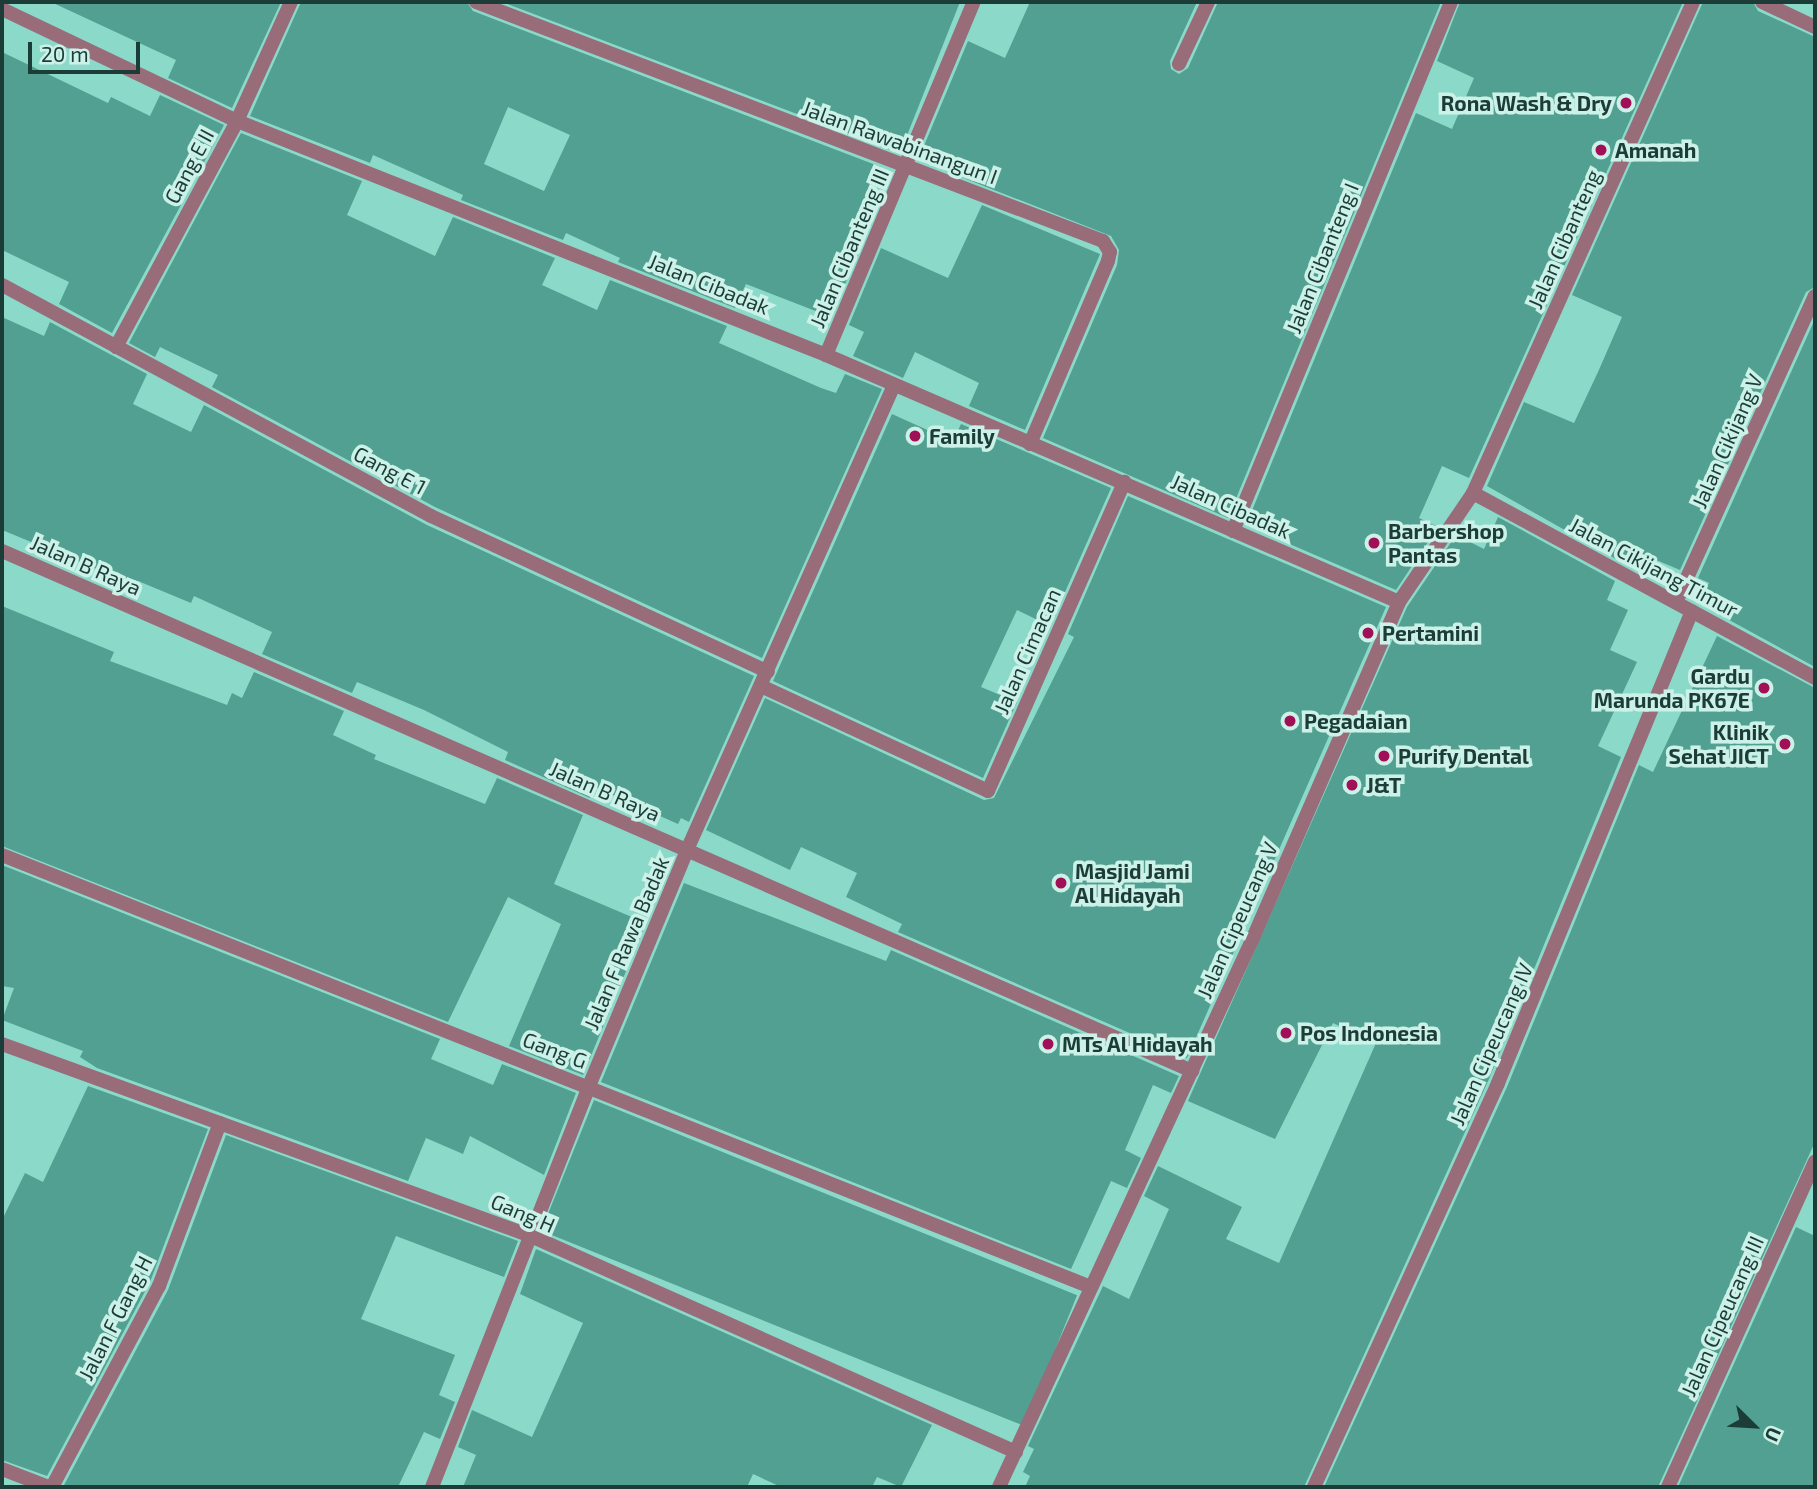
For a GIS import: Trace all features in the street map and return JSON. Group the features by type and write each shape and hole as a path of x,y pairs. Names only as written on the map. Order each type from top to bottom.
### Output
{"street":[{"name":"Gang E II","path":"116,347 237,121 291,2"},
{"name":"Jalan Rawabinangun I","path":"476,2 1086,233 1108,246 1108,261 1030,444"},
{"name":"Jalan Cibanteng III","path":"826,355 974,2"},
{"path":"1179,64 1208,2"},
{"name":"Jalan Cibanteng I","path":"1233,531 1451,2"},
{"name":"Jalan Cibanteng","path":"1473,493 1693,2"},
{"path":"1762,2 1815,27"},
{"name":"Jalan Cibadak","path":"2,9 237,121 826,355 1399,602"},
{"name":"Gang E 1","path":"2,285 431,516 768,672"},
{"name":"Jalan Cikijang V","path":"1676,602 1815,296"},
{"name":"Jalan F Rawa Badak","path":"432,1487 589,1086 687,850 894,385"},
{"name":"Jalan Cimacan","path":"761,686 942,774 988,792 1124,482"},
{"name":"Jalan Cipeucang V","path":"999,1487 1192,1071 1399,602 1473,493"},
{"name":"Jalan Cikijang Timur","path":"1473,493 1815,678"},
{"name":"Jalan B Raya","path":"2,551 1192,1071"},
{"name":"Jalan Cipeucang IV","path":"1314,1487 1498,1083 1692,611"},
{"name":"Gang G","path":"2,855 1091,1287"},
{"name":"Gang H","path":"2,1044 531,1236 1016,1452"},
{"name":"Jalan F Gang H","path":"50,1487 159,1286 220,1124"},
{"name":"Jalan Cipeucang III","path":"1668,1487 1815,1162"},
{"path":"2,1469 50,1487"}],"building":[{"path":"51,2 281,2 232,108 168,78 176,60"},
{"path":"301,2 467,2 473,11 881,167 859,215 872,221 831,317 746,284 735,308 618,262 620,258 566,233 563,240 461,200 463,195 373,155 370,163 250,116","holes":["508,107 570,135 544,191 484,164"]},
{"path":"502,2 960,2 900,153"},
{"path":"1030,2 1197,2 1170,61 1171,69 1179,74 1188,68 1218,2 1441,2 1228,518 1043,438 1117,265 1119,250 1111,236 918,160 968,41 1005,58"},
{"path":"1460,2 1683,2 1469,478 1442,466 1419,518 1438,527 1396,590 1246,525 1416,113 1452,129 1474,78 1437,61"},
{"path":"1703,2 1753,2 1758,11 1815,37 1815,287 1806,292 1680,570 1630,549 1623,563 1487,486 1524,402 1574,423 1598,372 1622,317 1572,295"},
{"path":"2,52 108,103 111,97 150,116 160,95 224,125 112,333 59,304 69,282 2,250"},
{"path":"241,133 362,181 347,215 435,256 453,217 555,258 542,285 597,310 610,280 727,326 719,343 821,388 836,393 845,374 882,389 762,658 435,507 212,387 218,375 160,347 155,357 129,343"},
{"path":"982,205 1100,254 1025,430 969,406 979,383 915,352 903,378 853,356 864,332 849,325 881,248 948,278"},
{"path":"2,317 44,336 50,322 147,374 133,404 191,432 204,405 427,525 754,676 689,822 681,818 678,824 595,787 590,798 505,760 508,752 424,710 357,682 352,693 262,654 272,632 194,596 191,603 138,581 136,585 2,530"},
{"path":"1815,319 1815,667 1700,604 1709,583 1698,578"},
{"path":"892,414 945,438 947,434 955,437 961,424 1111,488 1050,626 1017,610 981,687 1017,702 983,778 773,681"},
{"path":"1128,496 1386,607 1187,1058 898,932 902,924 846,897 857,873 801,847 790,870 706,830 765,698 984,800 994,798 1074,637 1068,634"},
{"path":"1498,517 1615,581 1607,600 1628,610 1610,650 1637,662 1598,746 1621,757 1489,1079 1304,1487 1025,1487 1030,1476 1023,1472 1034,1449 1028,1446 1103,1286 1129,1299 1169,1209 1144,1196 1158,1166 1242,1207 1226,1239 1279,1263 1376,1043 1333,1023 1275,1139 1188,1101 1407,607 1456,535 1484,549"},
{"path":"2,606 114,652 110,661 227,705 232,693 242,698 254,672 344,711 333,735 376,755 374,759 485,804 497,778 583,815 554,884 646,923 583,1075 509,1046 561,924 508,897 448,1022 2,846"},
{"path":"1717,636 1815,688 1815,1142 1658,1487 1324,1487 1507,1087 1639,765 1653,772"},
{"path":"2,865 440,1039 431,1059 493,1085 502,1064 576,1093 544,1175 470,1136 463,1154 426,1138 408,1181 97,1068 80,1057 83,1051 2,1020 14,988 2,986"},
{"path":"684,883 886,961 891,950 1179,1076 1171,1093 1153,1085 1125,1150 1141,1158 1127,1188 1111,1181 1071,1269 601,1082"},
{"path":"88,1086 208,1129 150,1282 47,1476 2,1460 2,1220 25,1173 43,1182"},
{"path":"594,1100 1077,1295 1024,1426 541,1231"},
{"path":"226,1135 518,1241 504,1277 396,1236 361,1319 455,1355 439,1395 455,1402 440,1439 424,1432 398,1487 63,1487 168,1290"},
{"path":"1796,1227 1815,1236 1815,1487 1678,1487"},
{"path":"536,1249 932,1425 901,1487 877,1477 872,1487 781,1487 753,1474 747,1487 463,1487 476,1455 458,1447 472,1410 532,1437 583,1323 520,1294"}],"place":[{"name":"Rona Wash & Dry","path":"1626,103"},
{"name":"Amanah","path":"1601,150"},
{"name":"Family","path":"915,436"},
{"name":"Barbershop Pantas","path":"1374,543"},
{"name":"Pertamini","path":"1368,633"},
{"name":"Gardu Marunda PK67E","path":"1764,688"},
{"name":"Pegadaian","path":"1290,721"},
{"name":"Klinik Sehat JICT","path":"1785,744"},
{"name":"Purify Dental","path":"1384,756"},
{"name":"J&T","path":"1352,785"},
{"name":"Masjid Jami Al Hidayah","path":"1061,883"},
{"name":"Pos Indonesia","path":"1286,1033"},
{"name":"MTs Al Hidayah","path":"1048,1044"}]}
